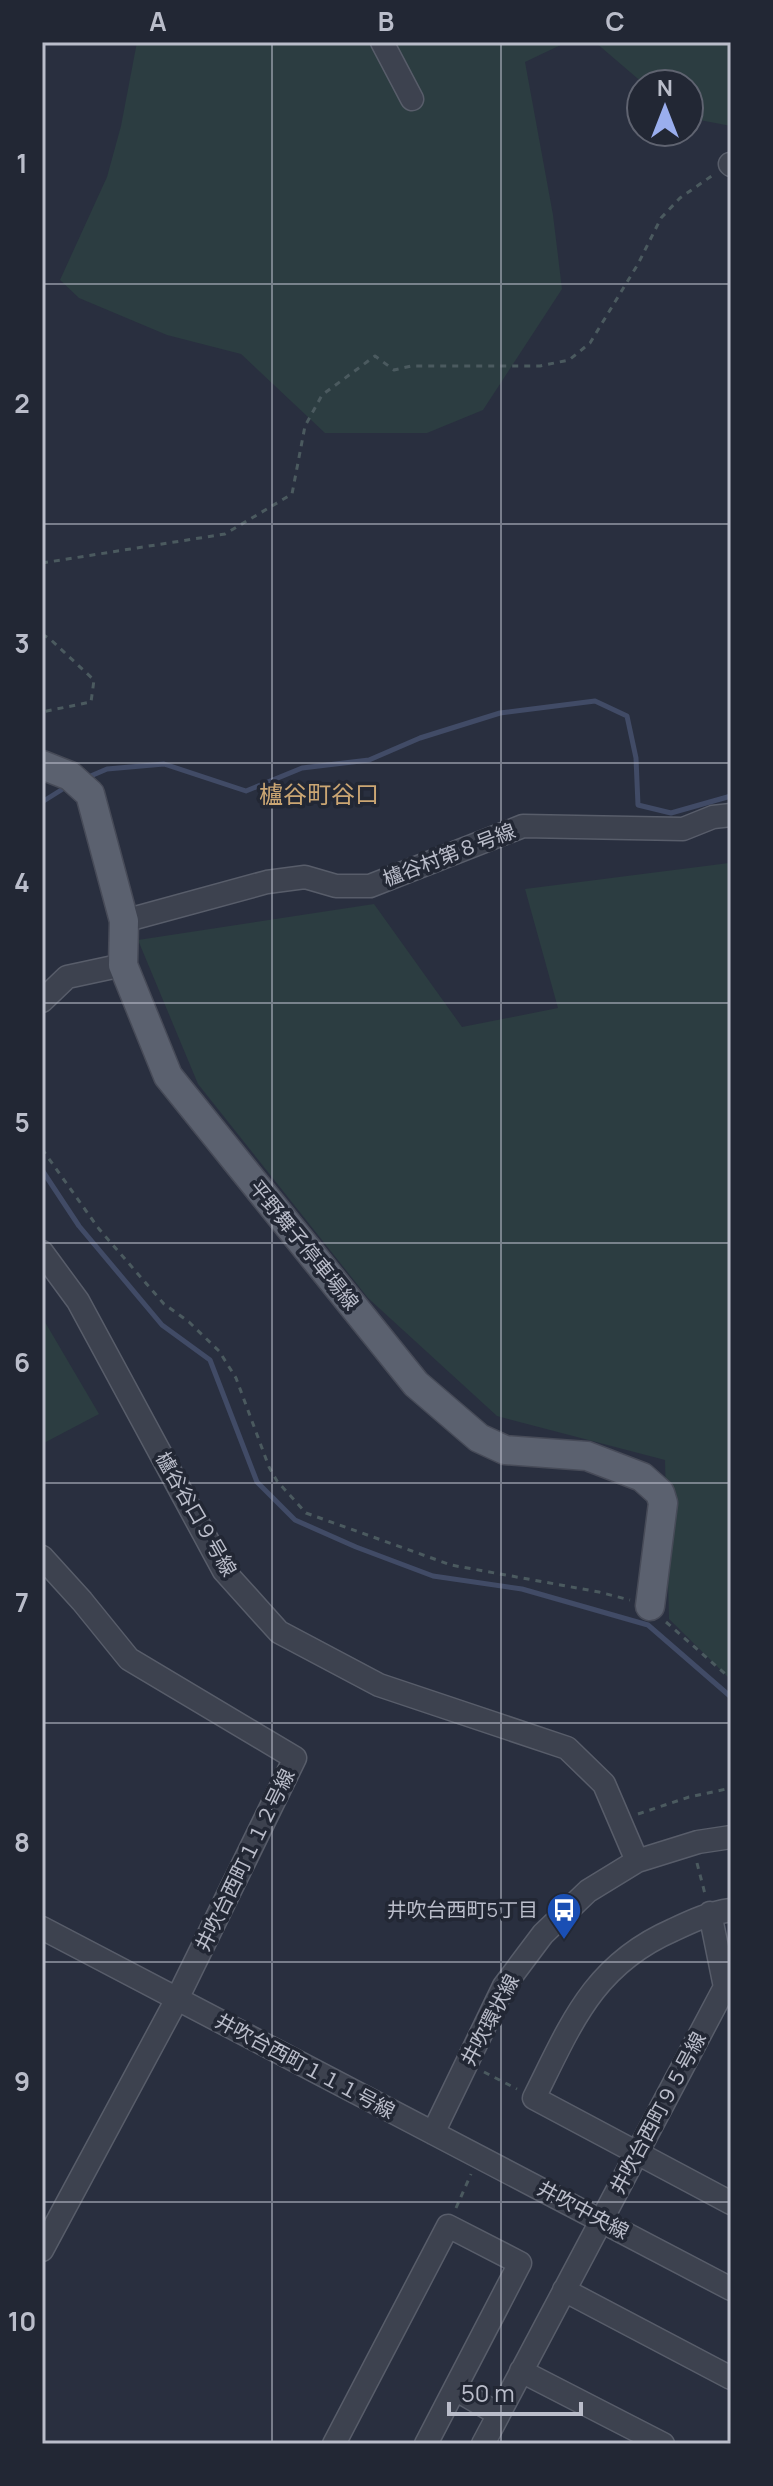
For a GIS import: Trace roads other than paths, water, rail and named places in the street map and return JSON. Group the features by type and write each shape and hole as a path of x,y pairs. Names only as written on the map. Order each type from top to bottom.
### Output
{"main road":[{"name":"平野舞子停車場線","path":"42,765 76,780 90,794 124,921 123,965 168,1076 416,1384 479,1438 505,1450 587,1456 642,1477 660,1493 663,1503 650,1606"}],"street":[{"path":"382,42 412,99"},
{"name":"櫨谷村第８号線","path":"124,921 267,882 305,877 336,886 370,886 523,826 683,829 713,817 731,815"},
{"path":"42,1001 67,977 123,965"},
{"name":"櫨谷谷口９号線","path":"42,1252 78,1301 224,1571 279,1632 379,1685 567,1748 604,1784 637,1861"},
{"name":"井吹台西町１１２号線","path":"42,1557 129,1659 295,1758 177,1999"},
{"name":"井吹環状線","path":"433,2133 504,1986 543,1934 588,1891 637,1861 691,1844 731,1837"},
{"path":"721,1912 647,1941 604,1975 570,2025 534,2098 729,2198"},
{"name":"井吹台西町９５号線","path":"483,2444 725,1987 721,1912"},
{"name":"井吹台西町１１１号線","path":"42,1928 433,2133"},
{"path":"42,2250 177,1999"},
{"name":"井吹中央線","path":"433,2133 731,2289"},
{"path":"334,2444 448,2226 520,2263 426,2444"},
{"path":"564,2290 731,2378"},
{"path":"521,2371 663,2444"},
{"path":"455,2389 498,2414"}],"waterway":[{"path":"86,778 107,769 164,764 246,791 302,768 369,760 420,738 500,713 595,701 627,716 636,758 638,805 671,813 731,796"},
{"path":"42,802 66,787"},
{"path":"42,1170 79,1226 162,1325 210,1360 257,1482 295,1520 433,1576 522,1589 648,1625 731,1697"}],"place":[{"name":"井吹台西町5丁目","path":"564,1941"}],"district":[{"name":"櫨谷町谷口","path":"319,795"}]}
